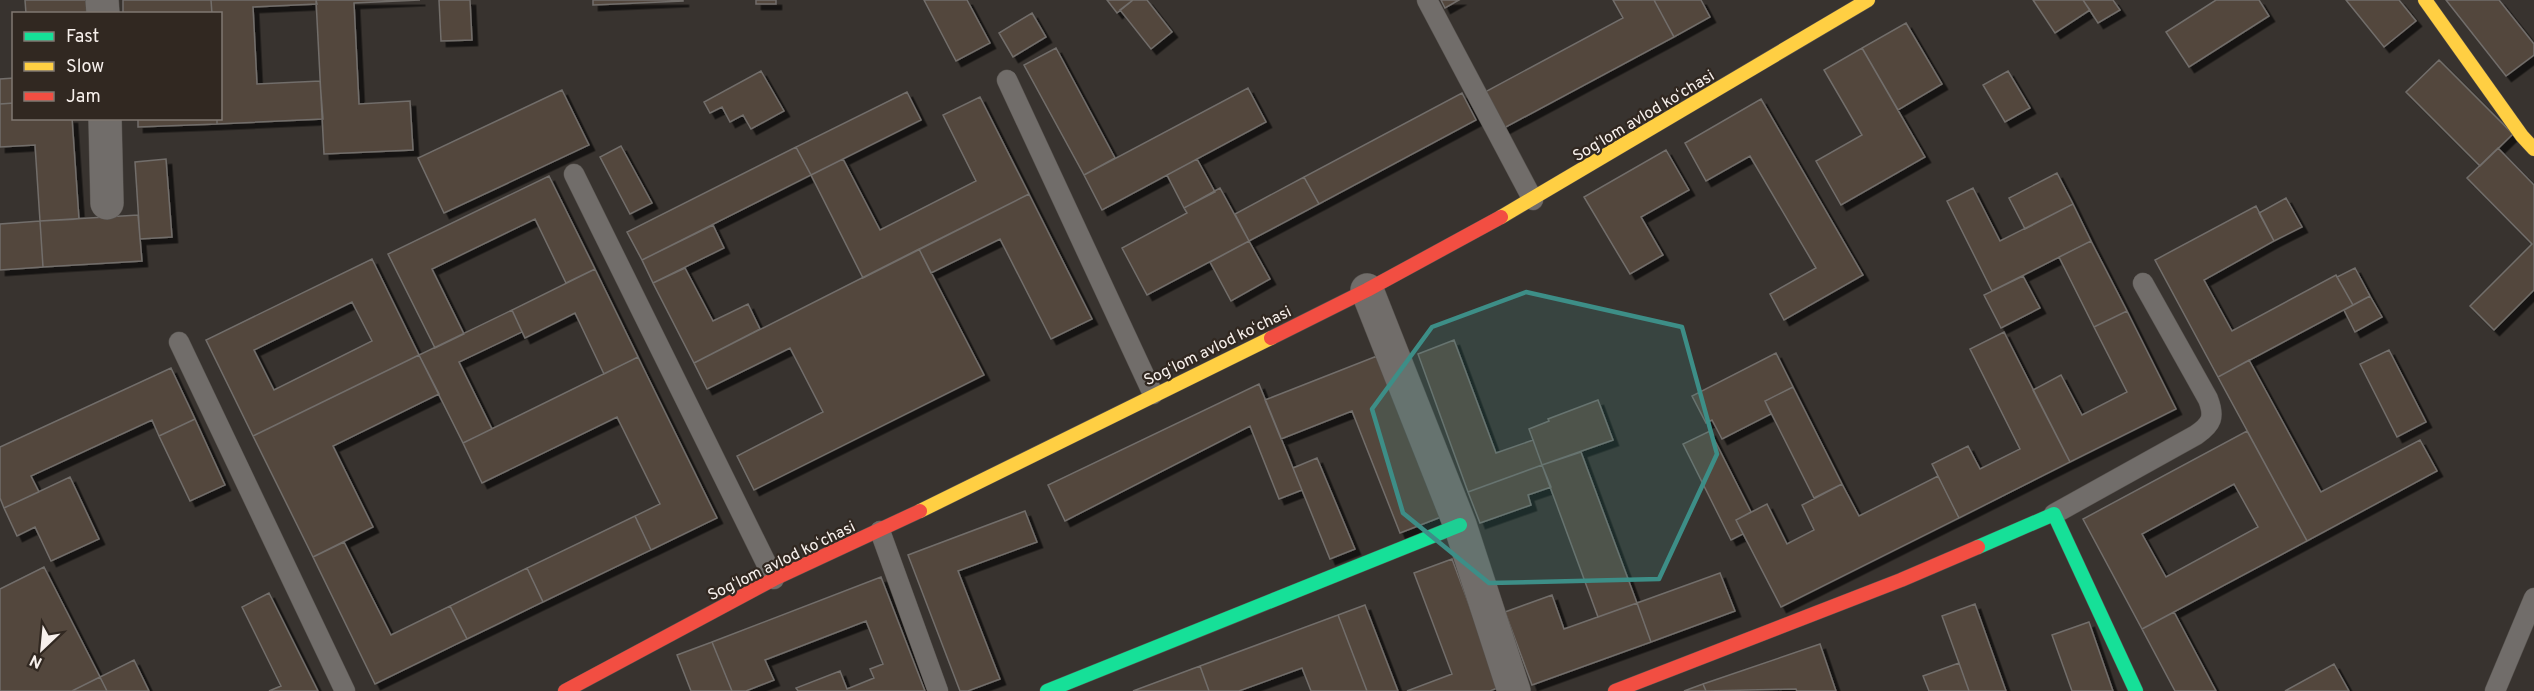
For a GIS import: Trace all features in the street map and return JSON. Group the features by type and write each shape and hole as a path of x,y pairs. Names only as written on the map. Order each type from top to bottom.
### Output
{"street":[{"name":"Sogʻlom avlod koʻchasi","path":"565,691 774,579 880,531 1367,290 1533,200 1868,0"},
{"path":"2425,0 2522,136 2534,149"},
{"path":"105,120 107,203"},
{"path":"1367,290 1460,525 1514,691"},
{"path":"1616,691 1901,580 2054,514 2136,691"},
{"path":"1047,691 1460,525"}],"lane":[{"path":"1427,0 1533,200"},
{"path":"1007,80 1153,394"},
{"path":"574,174 774,579"},
{"path":"2054,514 2196,435 2207,428 2212,420 2208,399 2143,283"},
{"path":"179,342 345,691"},
{"path":"880,531 938,691"},
{"path":"2495,691 2534,598"}],"highlighted area":[{"path":"1526,292 1682,327 1717,454 1659,579 1489,583 1403,513 1372,409 1432,327"}],"building":[{"path":"25,0 91,0 92,12 26,12"},
{"path":"123,0 211,0 212,12 123,12"},
{"path":"211,0 316,0 317,4 253,7 257,84 320,81 323,119 217,124 217,120 222,120 222,12 212,12"},
{"path":"316,0 420,0 354,3 359,104 410,101 413,150 324,154"},
{"path":"439,0 470,0 472,40 441,41"},
{"path":"593,0 683,0 683,1 593,5"},
{"path":"756,0 776,0 776,4 756,4"},
{"path":"924,0 967,0 990,43 956,61"},
{"path":"1107,0 1133,0 1117,13"},
{"path":"1133,0 1147,0 1172,32 1151,49 1120,10"},
{"path":"1441,0 1459,0 1445,8"},
{"path":"1613,0 1654,0 1674,37 1504,128 1485,92 1623,18"},
{"path":"1654,0 1701,0 1710,17 1674,37"},
{"path":"2033,0 2083,0 2090,10 2055,33"},
{"path":"2083,0 2113,0 2120,10 2098,23"},
{"path":"2216,0 2259,0 2269,16 2189,67 2166,32"},
{"path":"2346,0 2399,0 2416,21 2384,47"},
{"path":"2446,0 2499,0 2534,44 2534,55 2506,76"},
{"path":"1032,13 1046,37 1013,57 999,33"},
{"path":"1906,23 1942,84 1898,110 1862,48"},
{"path":"1056,48 1115,158 1084,175 1024,65"},
{"path":"1862,48 1925,157 1841,205 1816,161 1862,135 1824,70"},
{"path":"2439,60 2513,134 2480,166 2406,92"},
{"path":"761,71 784,111 751,129 743,115 730,122 722,107 710,113 704,102"},
{"path":"2008,71 2030,108 2005,122 1983,85"},
{"path":"12,78 12,103 0,104 0,79"},
{"path":"1248,88 1266,122 1102,210 1084,175"},
{"path":"562,90 589,145 444,213 418,158"},
{"path":"907,92 921,120 811,175 796,147"},
{"path":"1462,93 1476,120 1319,204 1304,177"},
{"path":"980,97 1029,194 863,278 811,175 843,159 880,230 976,181 943,115"},
{"path":"1761,99 1863,275 1784,320 1770,294 1816,268 1750,156 1706,181 1685,143"},
{"path":"12,103 12,120 72,120 79,219 40,221 35,145 0,147 0,104"},
{"path":"138,120 217,120 217,124 138,127"},
{"path":"621,146 652,203 630,214 600,157"},
{"path":"796,147 811,175 642,260 627,232"},
{"path":"2498,148 2534,185 2534,290 2494,330 2470,306 2532,244 2467,178"},
{"path":"1666,150 1689,190 1641,217 1663,255 1630,274 1584,197"},
{"path":"166,159 172,237 140,239 135,162"},
{"path":"1197,159 1215,192 1184,208 1167,175"},
{"path":"2057,173 2073,204 2025,229 2009,198"},
{"path":"549,176 595,269 566,283 535,219 432,269 464,334 435,348 388,254"},
{"path":"1304,177 1319,204 1249,241 1235,214"},
{"path":"1220,188 1249,241 1147,295 1122,248 1187,213 1184,208"},
{"path":"1973,188 2000,241 2073,204 2091,241 1992,291 1947,201"},
{"path":"1029,194 1092,319 1051,339 1000,239 931,273 919,249"},
{"path":"2286,198 2302,227 2274,241 2259,213"},
{"path":"2256,206 2274,241 2204,280 2232,331 2336,275 2353,305 2218,377 2155,260"},
{"path":"138,215 142,261 43,267 40,221"},
{"path":"40,221 43,267 0,270 0,224"},
{"path":"713,225 724,248 653,283 642,260"},
{"path":"1249,241 1270,279 1231,301 1210,262"},
{"path":"2091,241 2127,311 2094,327 2059,257"},
{"path":"919,249 984,375 754,490 737,456 823,412 790,348 707,389 694,363"},
{"path":"372,259 419,355 253,436 206,340","holes":["352,302 372,341 274,390 254,350"]},
{"path":"685,268 713,321 748,304 760,329 694,363 653,283"},
{"path":"2355,268 2370,296 2353,305 2337,277"},
{"path":"595,269 638,357 604,374 575,313 525,338 512,310"},
{"path":"2023,276 2040,308 2001,328 1984,295"},
{"path":"2370,296 2382,317 2355,332 2344,310"},
{"path":"512,310 522,332 459,362 492,429 463,443 419,355"},
{"path":"2127,311 2176,409 2070,462 2033,390 2061,375 2082,415 2127,392 2094,327"},
{"path":"2004,332 2070,462 1959,518 1932,464 1968,446 1980,469 2020,449 1970,349"},
{"path":"1454,340 1496,453 1533,440 1542,465 1468,492 1418,354"},
{"path":"2389,350 2426,422 2397,437 2360,364"},
{"path":"1776,353 1793,387 1765,401 1771,414 1722,439 1712,420 1706,423 1692,396"},
{"path":"419,355 439,394 333,446 373,527 313,557 253,436"},
{"path":"1377,356 1441,517 1400,533 1352,411 1281,439 1265,400"},
{"path":"638,357 717,518 651,550 635,516 660,504 617,417 482,483 463,443"},
{"path":"2249,360 2321,492 2420,440 2437,471 2307,541 2218,377"},
{"path":"171,368 195,419 159,436 152,420 31,476 39,492 4,508 0,498 0,447"},
{"path":"1259,384 1302,490 1279,499 1250,426 1065,521 1048,485"},
{"path":"1793,387 1842,484 1814,498 1765,401"},
{"path":"1598,400 1613,440 1542,465 1529,429 1549,421 1548,419"},
{"path":"195,419 225,485 190,501 159,436"},
{"path":"1710,431 1751,512 1736,520 1743,534 1731,540 1683,444"},
{"path":"2247,431 2307,541 2142,629 2083,519","holes":["2234,484 2258,527 2166,577 2142,534"]},
{"path":"1581,452 1637,603 1598,617 1542,465"},
{"path":"1317,458 1355,549 1330,559 1293,468"},
{"path":"1542,465 1551,487 1528,495 1531,505 1480,523 1468,492"},
{"path":"1938,476 1959,518 1781,607 1736,520 1767,504 1787,544 1814,530 1802,505 1842,484 1859,516"},
{"path":"70,477 99,539 51,561 35,527 17,536 4,508"},
{"path":"1025,511 1037,542 958,571 1000,679 968,691 960,691 908,555"},
{"path":"635,516 651,550 543,602 527,568"},
{"path":"344,542 391,635 450,606 467,639 375,684 313,557"},
{"path":"1452,559 1500,687 1490,691 1407,691 1452,674 1414,573"},
{"path":"44,567 100,677 72,691 0,691 0,589"},
{"path":"527,568 543,602 467,639 450,606"},
{"path":"1720,573 1735,611 1651,642 1637,603"},
{"path":"881,577 925,691 798,691 796,688 840,671 847,689 874,678 870,669 883,664 866,621 765,660 774,680 746,691 732,691 712,642"},
{"path":"269,593 318,691 269,691 281,686 242,607"},
{"path":"1552,595 1564,629 1637,603 1651,642 1532,685 1505,612"},
{"path":"1975,604 2006,691 1969,691 1942,616"},
{"path":"1365,605 1398,691 1367,691 1338,615"},
{"path":"2174,612 2216,691 2175,691 2142,629"},
{"path":"1338,615 1367,691 1311,691 1302,668 1239,691 1209,691 1200,666"},
{"path":"2089,622 2113,691 2072,691 2052,635"},
{"path":"712,642 732,691 691,691 677,655"},
{"path":"1820,644 1836,691 1797,691 1796,689 1706,691 1703,684"},
{"path":"134,660 149,691 107,691 100,677"},
{"path":"1959,663 1969,691 1929,691 1923,676"},
{"path":"2334,664 2349,691 2285,691"},
{"path":"1200,666 1209,691 1133,691"},
{"path":"100,677 107,691 72,691"},
{"path":"1703,684 1706,691 1684,691"}],"traffic: fast":[{"path":"1978,547 2054,514 2136,691"},
{"path":"1047,691 1460,525"}],"traffic: slow":[{"path":"1501,217 1868,0"},
{"path":"2425,0 2522,136 2534,149"},
{"path":"920,511 1271,338"}],"traffic: jam":[{"path":"1271,338 1367,290 1501,217"},
{"path":"565,691 774,579 920,511"},
{"path":"1615,691 1901,580 1978,547"}]}
